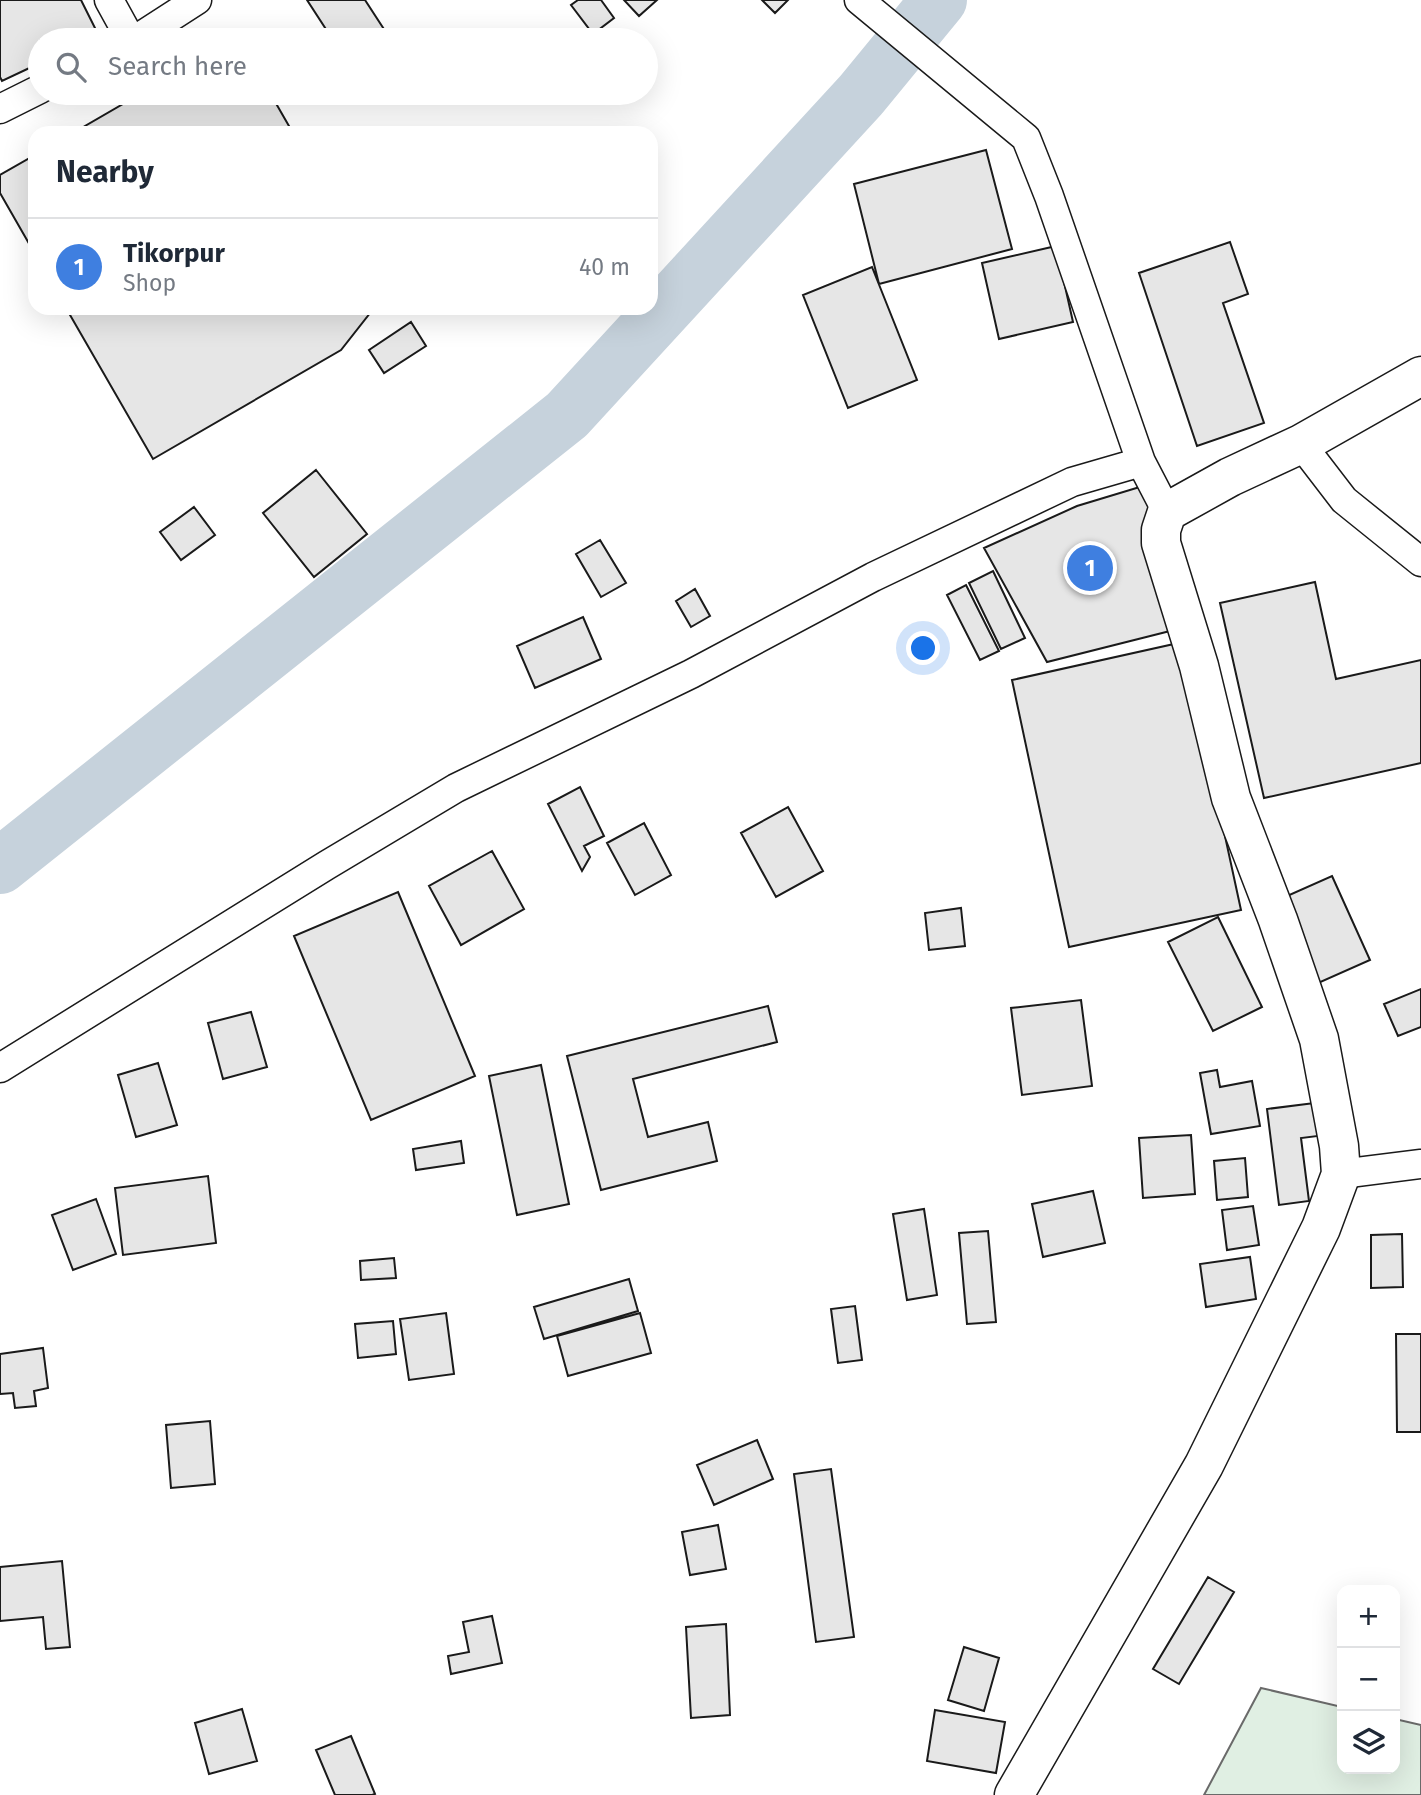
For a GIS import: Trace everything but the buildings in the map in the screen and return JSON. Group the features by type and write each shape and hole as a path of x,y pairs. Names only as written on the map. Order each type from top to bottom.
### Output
{"main road":[{"path":"1014,1795 1204,1465 1321,1228 1341,1174 1339,1146 1319,1039 1278,920 1231,798 1199,666 1161,543 1161,530 1167,512 1230,477 1301,444 1421,376"}],"street":[{"path":"109,0 126,28"},
{"path":"152,28 197,0"},
{"path":"859,0 1026,138 1141,462 1167,512"},
{"path":"0,109 28,95"},
{"path":"1301,444 1344,500 1421,562"},
{"path":"0,1068 456,788 691,674 873,577 1059,488 1141,462"},
{"path":"1341,1174 1421,1164"}],"green space":[{"path":"1261,1688 1337,1706 1337,1774 1400,1774 1400,1720 1421,1725 1421,1795 1204,1795"}],"waterway":[{"path":"0,866 567,415 861,95 939,0"}],"place":[{"name":"Tikorpur","path":"1090,568"}]}
